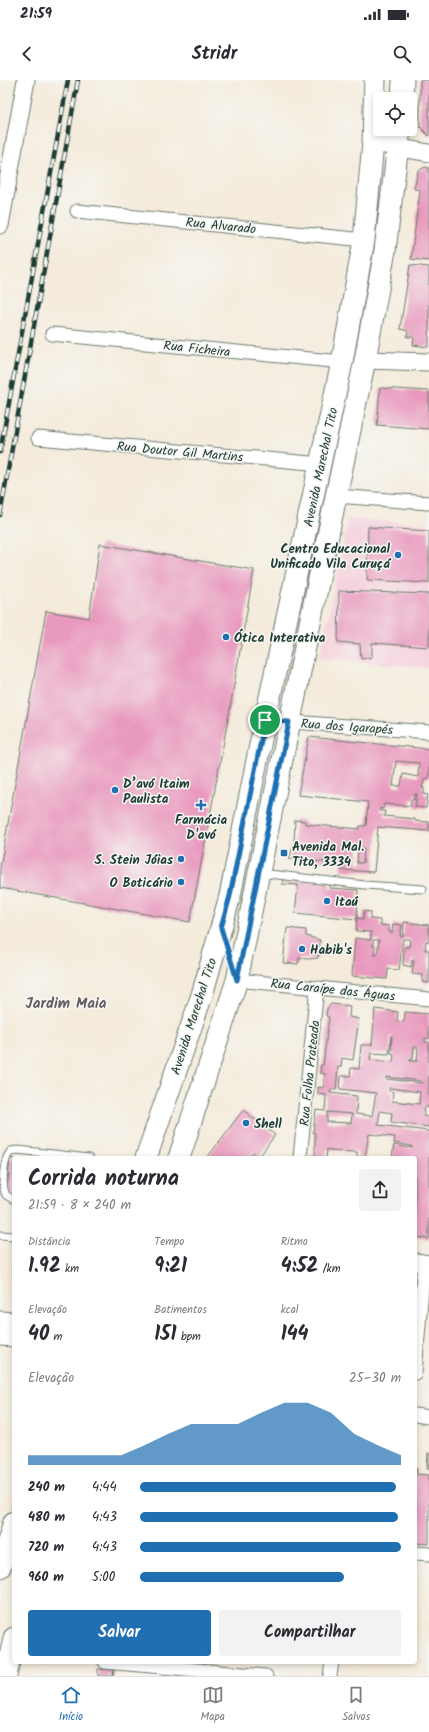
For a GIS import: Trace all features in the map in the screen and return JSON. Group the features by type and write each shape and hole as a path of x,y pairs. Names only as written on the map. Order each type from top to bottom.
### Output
{"main road":[{"name":"Avenida Marechal Tito","path":"147,1156 202,995 230,896 265,720 342,362 364,240 373,143 375,80"},
{"path":"402,92 403,80"},
{"name":"Avenida Marechal Tito","path":"180,1156 237,980 289,722 365,360 385,250 400,138"},
{"path":"221,928 237,980"},
{"path":"0,1566 12,1528"},
{"path":"6,1676 12,1653"}],"street":[{"path":"0,225 26,80"},
{"path":"373,143 400,138 429,153"},
{"name":"Rua Alvarado","path":"77,211 364,240"},
{"name":"Rua Ficheira","path":"52,334 342,362"},
{"path":"365,360 429,362"},
{"name":"Rua Doutor Gil Martins","path":"38,438 321,464"},
{"path":"336,496 429,503"},
{"name":"Rua dos Igarapés","path":"265,720 429,732"},
{"name":"Rua Caraípe das Águas","path":"237,980 429,999"},
{"name":"Rua Folha Prateada","path":"300,1156 317,988"},
{"path":"417,1346 423,1263"},
{"path":"0,1320 12,1321"},
{"path":"0,1337 12,1338"},
{"path":"417,1416 429,1417"},
{"path":"417,1553 429,1554"},
{"path":"128,1664 266,1676"},
{"path":"330,1676 332,1664"}],"lane":[{"path":"258,873 366,885 423,889"},
{"path":"12,1199 6,1196 2,1184 7,1157 11,1151 18,1150 71,1156"},
{"path":"0,1235 12,1236"}],"shaded area":[{"path":"348,519 429,524 429,668 320,658"}],"building":[{"path":"420,80 429,80 429,136 420,127"},
{"path":"425,167 429,168 429,261 411,259 420,190 414,189 418,171"},
{"path":"410,265 429,267 429,347 413,345 414,337 407,337 408,331 400,329"},
{"path":"380,388 429,391 429,429 377,425"},
{"name":"Centro Educacional Unificado Vila Curuçá","path":"368,527 429,531 429,583 367,580"},
{"name":"D’avó Itaim Paulista","path":"100,544 254,570 190,922 0,888 0,868 46,611 89,618"},
{"path":"339,591 429,594 429,647 372,643 372,657 361,659 360,644 338,642"},
{"path":"309,737 429,749 429,778 425,778 422,788 424,788 424,794 428,795 426,808 415,807 417,794 415,794 414,800 411,799 411,806 384,804 383,809 380,808 380,811 385,811 384,816 429,822 429,831 378,827 374,872 341,870 342,862 289,859 294,843 295,820 305,821 305,824 360,829 360,826 366,826 368,802 298,795","holes":["396,761 419,763 418,777 403,774 401,786 393,786","358,848 364,848 363,863 357,863"]},
{"name":"Itaú","path":"283,879 329,882 330,888 358,890 357,919 295,913 298,885 282,884"},
{"path":"364,911 371,912 370,919 380,920 380,925 389,926 389,932 392,933 393,924 402,925 400,936 403,936 404,922 429,925 429,942 426,941 425,950 429,950 429,983 422,982 423,975 412,974 414,961 412,960 411,967 403,965 404,947 409,947 410,939 403,939 399,970 388,969 387,979 352,976 355,938 371,940 371,932 356,931 357,918 363,919","holes":["373,940 379,940 377,955 374,955 375,946 373,946"]},
{"name":"Habib's","path":"287,928 306,930 306,936 320,940 318,958 299,958 298,964 283,963"},
{"path":"331,1004 350,1006 349,1017 359,1019 353,1060 342,1058 341,1067 338,1067 336,1089 331,1089 330,1093 357,1096 356,1114 372,1116 376,1093 340,1089 341,1076 350,1076 351,1068 359,1069 361,1045 372,1045 375,1009 398,1012 397,1021 404,1022 405,1012 429,1014 429,1039 425,1038 425,1042 429,1042 429,1107 425,1107 423,1116 429,1117 429,1127 391,1122 392,1113 380,1111 378,1125 429,1131 429,1239 417,1237 417,1156 392,1156 394,1145 412,1148 412,1146 394,1143 395,1137 369,1134 365,1156 357,1156 357,1152 331,1151 327,1149 326,1156 315,1156 315,1133 313,1133 316,1110 325,1111 326,1095 318,1094 318,1087 323,1088 325,1074 320,1073 321,1065 323,1065 329,1017 326,1016 327,1009","holes":["391,1036 391,1053 394,1054 393,1062 370,1060 371,1053 389,1054","414,1047 418,1047 417,1061 410,1061 410,1059 413,1059","387,1077 422,1081 422,1083 386,1079","390,1088 420,1092 419,1104 392,1101 393,1092 389,1091","327,1112 352,1114 351,1123 327,1122"]},
{"name":"Shell","path":"243,1110 275,1135 260,1156 253,1152 250,1156 208,1156"},
{"path":"10,1158 12,1158 12,1197 7,1190"},
{"path":"428,1453 429,1469 427,1469"},
{"path":"417,1474 429,1475 429,1544 417,1543"},
{"path":"98,1669 114,1670 113,1676 98,1676"}],"railway":[{"path":"0,452 68,80"},
{"path":"0,515 78,80"}],"place":[{"name":"Centro Educacional Unificado Vila Curuçá","path":"398,555"},
{"name":"Ótica Interativa","path":"226,637"},
{"name":"D’avó Itaim Paulista","path":"115,790"},
{"name":"Farmácia D'avó","path":"201,805"},
{"name":"Avenida Mal. Tito, 3334","path":"284,853"},
{"name":"S. Stein Jóias","path":"181,859"},
{"name":"O Boticário","path":"181,882"},
{"name":"Itaú","path":"327,901"},
{"name":"Habib's","path":"302,949"},
{"name":"Shell","path":"246,1123"}],"district":[{"name":"Jardim Maia","path":"66,1003"}],"route":[{"path":"265,720 289,722 237,980 221,928 230,896 265,720"}]}
